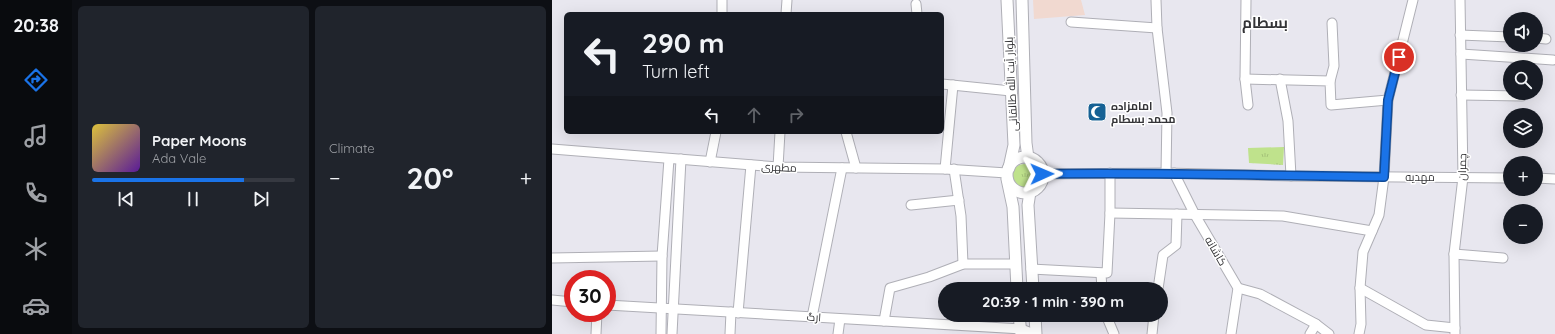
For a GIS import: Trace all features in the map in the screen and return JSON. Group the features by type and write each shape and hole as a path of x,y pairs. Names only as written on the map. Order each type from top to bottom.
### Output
{"street":[{"path":"722,0 722,12"},
{"path":"786,12 787,0"},
{"name":"بلوار آیت الله طالقانی","path":"1007,0 1014,145 1008,173"},
{"name":"بلوار آیت الله طالقانی","path":"1022,0 1026,143 1028,158"},
{"path":"1156,0 1157,28 1167,113 1170,173"},
{"path":"1246,0 1245,79 1248,105"},
{"path":"1359,334 1361,324 1360,288 1363,252 1379,215 1384,177 1388,100 1413,0"},
{"name":"چمران","path":"1455,331 1454,254 1463,177 1460,0"},
{"path":"916,4 917,12"},
{"path":"1071,22 1157,28"},
{"path":"1332,23 1334,66 1330,81 1331,105 1388,100"},
{"path":"1460,35 1503,37"},
{"path":"1461,54 1553,60"},
{"path":"1245,79 1330,81"},
{"path":"1280,79 1288,121 1291,176"},
{"path":"944,84 1011,90"},
{"path":"953,84 950,169 959,200 963,264"},
{"path":"1461,95 1503,96"},
{"path":"710,162 716,134"},
{"path":"778,167 780,134"},
{"path":"847,134 856,168"},
{"name":"مطهری","path":"552,149 778,167 950,169 1008,173"},
{"path":"1008,173 1013,189 1024,193 1030,192 1039,185 1042,174 1038,164 1028,158 1017,159 1008,173 1013,207 1016,282"},
{"path":"661,334 662,256 669,159"},
{"path":"672,334 672,309 681,159"},
{"path":"730,334 735,313 751,165"},
{"path":"812,317 842,168"},
{"path":"1031,269 1101,274 1107,273 1110,173"},
{"name":"مهدیه","path":"1042,174 1170,173 1291,176 1503,178"},
{"name":"کاشانه","path":"1170,173 1238,288"},
{"path":"1543,178 1555,179"},
{"path":"1030,192 1028,205 1032,282"},
{"path":"911,205 959,200"},
{"path":"1110,213 1282,216 1372,231"},
{"path":"1159,282 1163,255 1176,245 1177,214"},
{"path":"1454,254 1503,258"},
{"path":"552,258 662,256"},
{"path":"884,321 890,288 929,277 963,264 1015,264"},
{"path":"1101,274 1102,282"},
{"path":"1231,334 1238,288 1260,294 1316,324 1329,334"},
{"path":"1360,288 1426,325 1455,331"},
{"path":"552,300 564,301"},
{"name":"ارگ","path":"616,306 937,324 1035,334"},
{"path":"838,334 840,319"},
{"path":"596,334 597,322"},
{"path":"1020,322 1021,332"},
{"path":"1035,322 1035,334"},
{"path":"1109,322 1114,334"},
{"path":"1152,334 1153,322"},
{"path":"937,324 937,334"},
{"path":"1310,334 1316,324"}],"shaded area":[{"path":"1033,0 1081,0 1085,15 1034,19"}],"green space":[{"path":"1284,147 1283,165 1249,163 1248,148"},
{"path":"1024,164 1032,168 1036,176 1032,184 1024,188 1016,184 1012,176 1016,168"}],"place":[{"name":"امامزاده محمد بسطام","path":"1097,112"}],"district":[{"name":"بسطام","path":"1265,23"}],"route":[{"path":"1042,174 1166,173 1384,177 1388,100 1399,57"}]}
